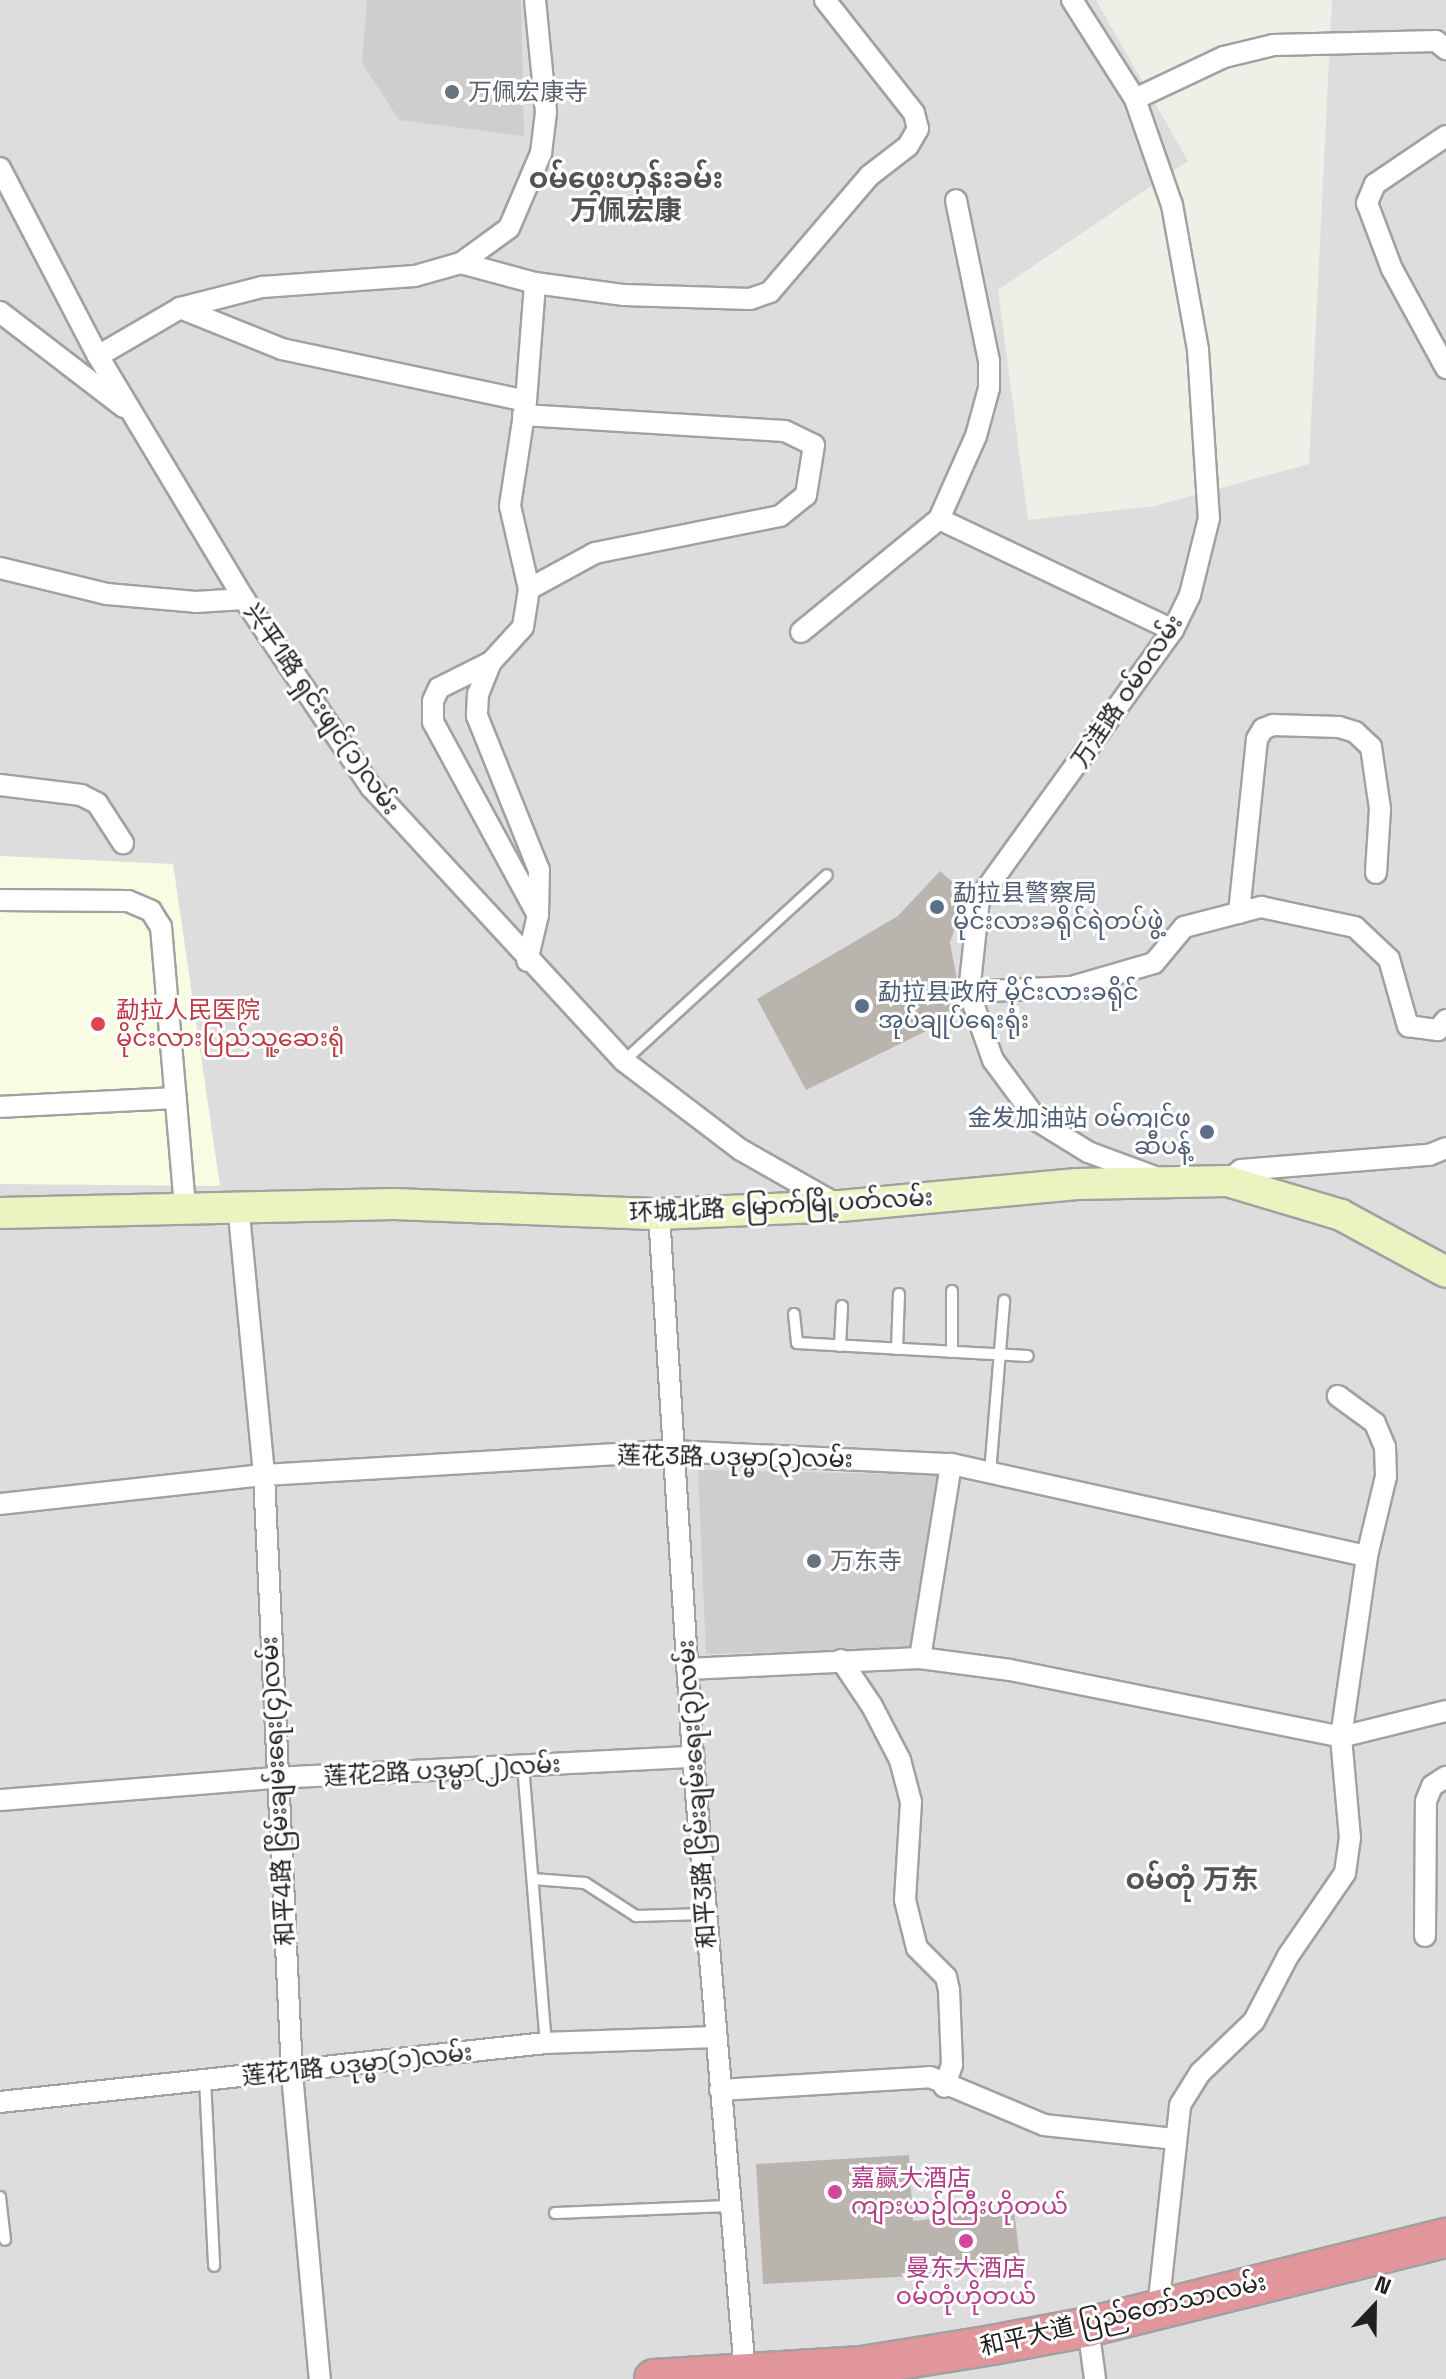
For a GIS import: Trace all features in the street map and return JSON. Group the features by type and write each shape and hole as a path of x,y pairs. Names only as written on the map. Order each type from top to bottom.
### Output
{"highway":[{"name":"和平大道 ပြည်တော်သာလမ်း","path":"673,2378 892,2370 1088,2327 1446,2238"}],"street":[{"path":"98,356 180,308 262,287 415,276 461,263 509,228 541,153 546,112 535,0"},
{"path":"461,263 535,283 624,295 750,299 770,292 869,176 908,146 918,129 914,113 825,0"},
{"name":"万洼路 ဝမ်ဝလမ်း","path":"1072,0 1135,99 1182,245 1210,472 1209,518 1200,566 1173,630 979,899 969,992 993,1060 1038,1121 1088,1152 1170,1182"},
{"path":"1135,99 1224,57 1274,45 1436,41 1446,49"},
{"path":"1446,136 1375,184 1367,203 1392,269 1446,368"},
{"name":"兴平1路 ရှင်းဖျင်(၁)လမ်း","path":"0,168 98,356 244,599 371,787 527,961 624,1061 741,1150 840,1206"},
{"path":"801,632 939,519 976,436 989,388 989,361 956,200"},
{"path":"527,961 538,915 539,870 477,716 478,694 491,662 523,627 529,589 510,506 525,408 535,283"},
{"path":"180,308 282,349 525,408 785,431 814,445 806,495 780,516 595,553 529,589"},
{"path":"0,312 136,417"},
{"path":"939,519 1173,630"},
{"path":"0,568 107,594 196,602 244,599"},
{"path":"491,662 439,688 433,722 538,915"},
{"path":"1239,913 1257,739 1273,725 1339,727 1355,732 1371,747 1380,809 1376,873"},
{"path":"0,785 89,799 97,803 123,843"},
{"path":"0,900 128,901 151,911 161,927 185,1205"},
{"path":"969,992 1071,987 1154,963 1184,927 1261,907 1355,927 1389,959 1408,1026 1438,1030 1446,1020"},
{"path":"0,1107 176,1098"},
{"path":"1227,1181 1241,1170 1429,1155 1446,1148"},
{"name":"环城北路 မြောက်မြို့ပတ်လမ်း","path":"0,1213 238,1204 659,1214 840,1206 1077,1184 1227,1181 1341,1215 1446,1272"},
{"name":"和平4路 ငြိမ်းချမ်းရေး(၄)လမ်း","path":"238,1204 264,1475 274,1778 292,2074 320,2379"},
{"name":"和平3路 ငြိမ်းချမ်းရေး(၃)လမ်း","path":"659,1214 671,1451 693,1757 714,2037 745,2373"},
{"path":"1158,2309 1180,2105 1200,2073 1254,2021 1288,1956 1345,1873 1350,1838 1341,1737 1367,1556 1386,1476 1385,1447 1375,1423 1338,1396"},
{"name":"莲花3路 ပဒုမ္မာ(၃)လမ်း","path":"0,1504 264,1475 671,1451 951,1464 1367,1556"},
{"path":"920,1658 951,1464"},
{"path":"687,1669 920,1658 1010,1670 1341,1737 1446,1711"},
{"path":"841,1660 893,1747 911,1802 905,1900 917,1948 946,1977 949,1990 952,2065 944,2087"},
{"name":"莲花2路 ပဒုမ္မာ(၂)လမ်း","path":"0,1800 274,1778 693,1757"},
{"path":"1425,1936 1426,1801 1432,1786 1446,1777"},
{"name":"莲花1路 ပဒုမ္မာ(၁)လမ်း","path":"0,2102 205,2079 292,2074 546,2043 714,2037"},
{"path":"720,2090 930,2077 944,2087 1044,2125 1176,2139"},
{"path":"1088,2327 1095,2379"}],"lane":[{"path":"624,1061 827,875"},
{"path":"952,1291 952,1352"},
{"path":"897,1349 899,1294"},
{"path":"990,1473 1004,1301"},
{"path":"840,1346 842,1306"},
{"path":"794,1314 797,1343 1028,1356"},
{"path":"523,1765 546,2043"},
{"path":"533,1879 585,1883 636,1916 705,1914"},
{"path":"205,2079 214,2266"},
{"path":"0,2197 5,2240"},
{"path":"555,2213 729,2206"}],"shaded area":[{"path":"0,0 1096,0 1188,161 998,290 1028,520 1155,506 1309,464 1332,0 1446,0 1446,2379 0,2379"},
{"name":"万佩宏康寺","path":"367,0 521,0 524,136 399,120 362,63"},
{"name":"勐拉人民医院 မိုင်းလားပြည်သူ့ဆေးရုံ","path":"0,856 173,864 220,1186 0,1184"},
{"name":"万东寺","path":"698,1470 938,1475 916,1648 706,1654"}],"building":[{"name":"勐拉县政府 မိုင်းလားခရိုင် အုပ်ချုပ်ရေးရုံး","path":"940,871 967,895 950,942 963,1013 806,1090 757,999 898,916"},
{"name":"嘉赢大酒店 ကျားယဥ်ကြီးဟိုတယ်","path":"909,2155 913,2221 1014,2209 1020,2261 916,2276 763,2284 756,2164"}],"place":[{"name":"万佩宏康寺","path":"452,92"},
{"name":"勐拉县警察局 မိုင်းလားခရိုင်ရဲတပ်ဖွဲ့","path":"937,907"},
{"name":"勐拉县政府 မိုင်းလားခရိုင် အုပ်ချုပ်ရေးရုံး","path":"862,1006"},
{"name":"勐拉人民医院 မိုင်းလားပြည်သူ့ဆေးရုံ","path":"98,1024"},
{"name":"金发加油站 ဝမ်ကျင်ဖ ဆီပန့်","path":"1207,1132"},
{"name":"万东寺","path":"814,1561"},
{"name":"嘉赢大酒店 ကျားယဥ်ကြီးဟိုတယ်","path":"835,2192"},
{"name":"曼东大酒店 ဝမ်တုံဟိုတယ်","path":"966,2241"}],"district":[{"name":"ဝမ်ဖွေးဟုန်းခမ်း 万佩宏康","path":"626,194"},
{"name":"ဝမ်တုံ 万东","path":"1192,1879"}]}
